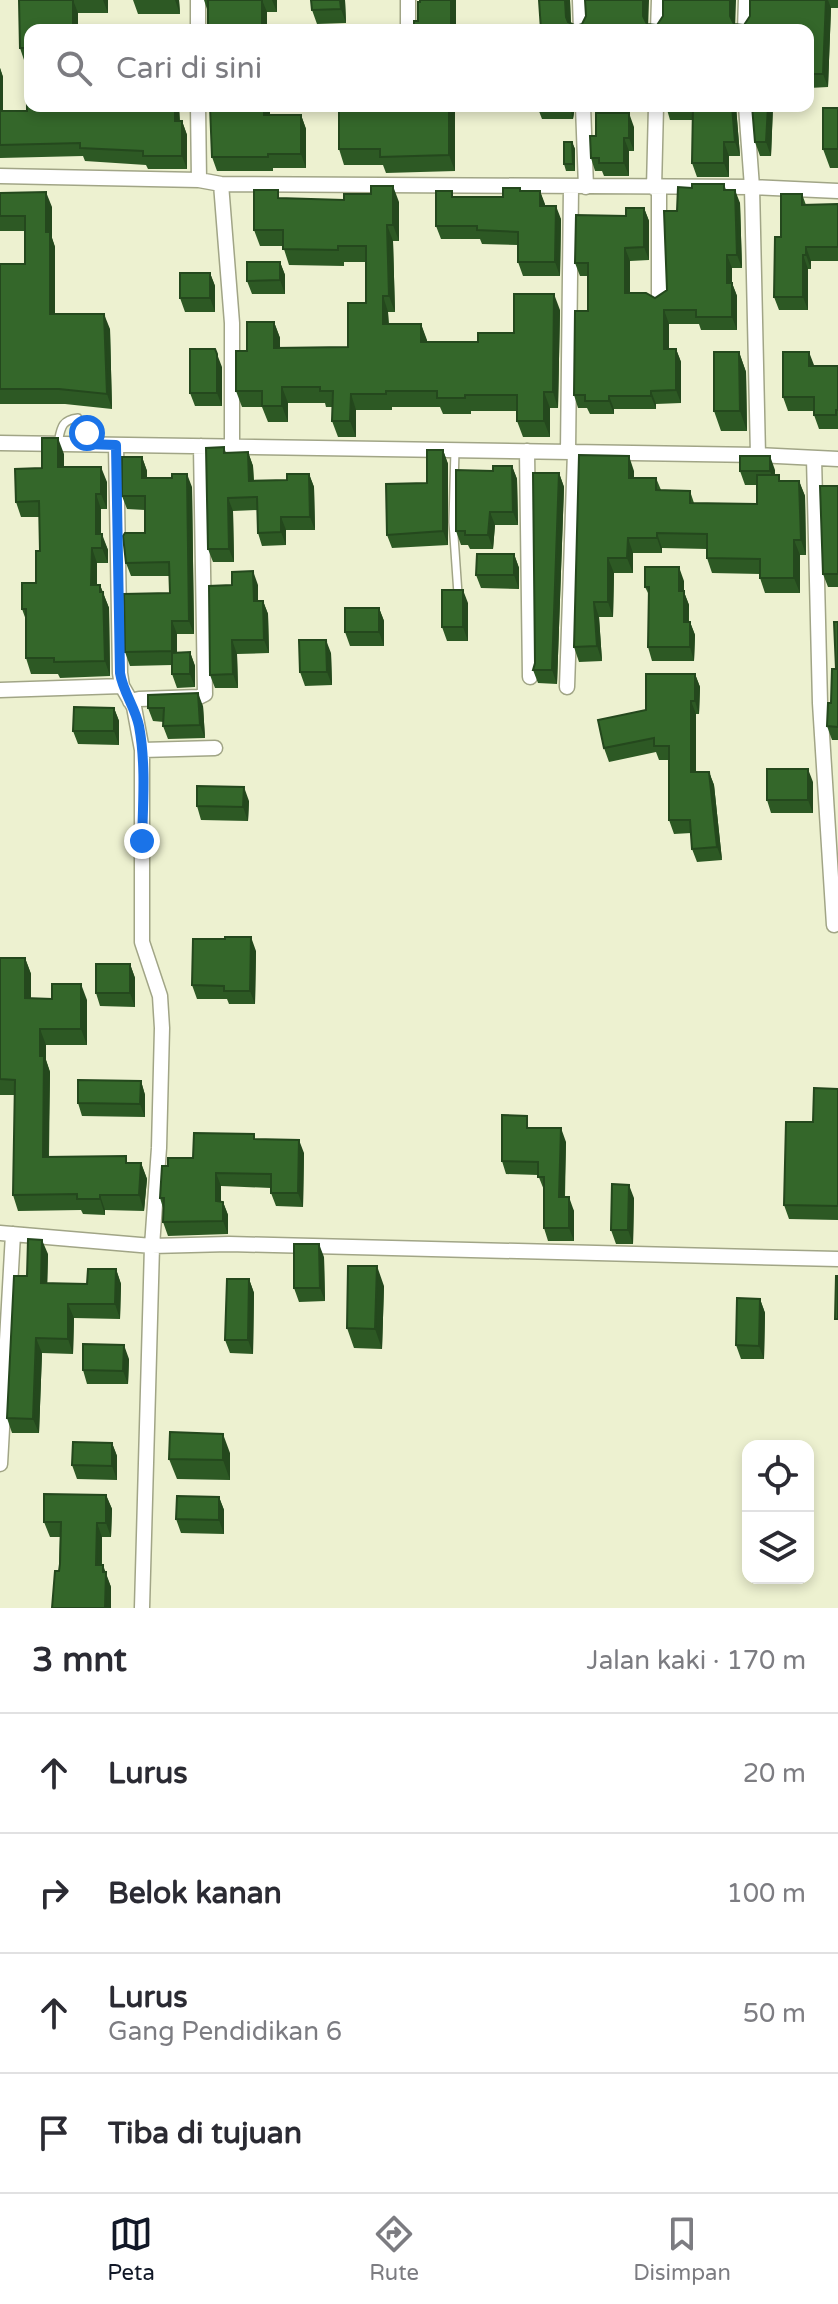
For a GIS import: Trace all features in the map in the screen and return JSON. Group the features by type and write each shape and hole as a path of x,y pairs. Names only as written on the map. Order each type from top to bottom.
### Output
{"street":[{"path":"198,0 198,24"},
{"path":"408,0 408,24"},
{"path":"580,0 581,24"},
{"path":"658,24 659,0"},
{"path":"745,24 746,0"},
{"path":"198,112 199,180"},
{"path":"567,687 578,187 583,112"},
{"path":"656,112 659,301"},
{"path":"746,112 752,187 758,455"},
{"path":"0,176 199,180 221,184 752,187 838,191"},
{"path":"221,184 232,323 232,446"},
{"path":"0,443 758,455 838,459"},
{"path":"116,445 122,686 139,726 142,750 142,942 160,996 162,1056 152,1246 142,1608"},
{"path":"130,701 199,697 205,694 201,446"},
{"path":"527,451 530,677"},
{"path":"814,458 820,703 834,925"},
{"path":"0,690 122,686"},
{"path":"142,750 215,748"},
{"path":"0,1464 7,1234 152,1246 229,1244 838,1259"}],"lane":[{"path":"58,443 61,426 68,419 78,418 87,433 86,444"},
{"path":"455,450 453,522 458,594"}],"building":[{"path":"19,0 73,0 73,24 24,24 24,48 20,48"},
{"path":"208,0 262,0 262,24 208,24"},
{"path":"311,0 340,0 341,9 312,10"},
{"path":"451,0 451,24 414,24 418,21 420,2"},
{"path":"539,0 565,0 566,17 572,24 541,24"},
{"path":"585,0 643,0 643,16 647,24 582,24 586,16"},
{"path":"663,0 730,0 730,16 734,24 658,24 663,16"},
{"path":"750,0 826,0 823,74 814,74 814,24 745,24 750,16"},
{"path":"823,108 838,108 838,149 823,149"},
{"path":"0,111 175,112 175,121 182,121 182,156 143,156 143,151 80,148 80,143 0,145"},
{"path":"210,112 301,115 301,154 212,157"},
{"path":"339,112 449,112 449,155 380,157 380,149 339,149"},
{"path":"693,112 732,112 735,142 724,142 724,163 692,163"},
{"path":"752,112 768,112 766,142 755,142"},
{"path":"596,113 629,113 629,138 624,138 624,163 599,163 599,158 591,158 590,136 596,136"},
{"path":"564,142 572,142 573,164 564,164"},
{"path":"692,184 724,184 724,190 735,190 737,255 727,255 727,283 732,283 732,317 696,317 696,310 664,310 664,349 676,349 676,390 651,391 651,396 609,396 609,401 585,401 585,395 574,395 575,311 588,311 588,263 575,263 576,215 626,216 626,208 644,208 644,247 625,248 625,293 646,293 655,298 667,290 664,211 677,211 678,187 692,188"},
{"path":"371,186 393,186 393,225 387,225 389,296 383,296 383,324 421,324 421,342 478,342 478,333 514,333 514,294 554,294 553,392 544,392 544,421 517,421 517,395 437,398 437,391 351,394 350,421 332,421 333,391 320,391 320,387 282,387 282,406 262,406 262,391 236,391 236,351 247,351 247,322 274,322 274,348 348,347 348,303 366,303 366,246 338,246 338,250 283,249 283,230 254,230 254,190 278,190 278,198 344,200 344,194 371,194"},
{"path":"503,188 540,191 540,206 556,206 555,262 518,262 518,232 477,230 477,226 436,226 436,191 452,191 452,197 503,197"},
{"path":"46,192 46,232 50,232 50,314 104,314 107,394 59,389 0,389 0,264 25,264 25,216 0,216 0,193"},
{"path":"781,194 802,194 802,205 838,204 838,247 806,247 806,255 803,255 803,297 774,297 775,237 781,237"},
{"path":"247,262 280,262 280,280 247,281"},
{"path":"180,273 210,273 210,298 180,298"},
{"path":"190,349 215,349 217,393 190,393"},
{"path":"714,352 739,352 740,411 714,411"},
{"path":"783,352 809,352 809,366 838,366 836,415 814,415 814,397 783,397"},
{"path":"42,438 58,438 58,467 101,467 101,494 96,494 96,534 102,534 102,548 92,548 91,585 100,585 100,592 103,592 105,661 54,662 54,658 26,658 26,609 22,609 22,583 36,583 36,551 40,551 39,501 16,502 15,469 42,468"},
{"path":"224,447 224,453 248,452 249,481 287,480 287,474 309,474 310,517 281,517 281,532 258,533 257,497 228,498 229,549 208,549 206,448"},
{"path":"427,450 443,450 443,531 387,535 386,484 427,483"},
{"path":"579,455 629,456 629,478 656,478 656,490 690,491 690,503 757,504 757,475 779,475 779,481 799,481 801,540 794,540 794,578 760,578 760,559 707,558 707,534 657,533 657,538 628,538 627,558 608,558 608,602 594,602 597,646 574,647"},
{"path":"740,456 770,456 770,471 740,471"},
{"path":"122,457 142,457 142,478 172,478 172,474 187,474 189,621 172,621 172,651 125,652 124,594 170,593 169,562 126,563 123,536 125,533 145,533 145,496 122,496"},
{"path":"493,466 512,466 513,512 490,512 488,535 465,535 465,531 456,531 456,470 493,471"},
{"path":"533,473 559,473 552,670 533,670"},
{"path":"820,486 838,486 838,574 823,574"},
{"path":"477,554 514,554 514,575 476,575"},
{"path":"645,567 679,567 679,591 684,591 684,622 690,622 690,647 648,647 649,587 645,587"},
{"path":"253,571 254,601 263,601 264,640 232,640 233,674 210,675 209,586 232,585 232,572"},
{"path":"442,590 463,590 463,627 442,627"},
{"path":"345,608 379,608 379,632 345,632"},
{"path":"834,622 838,622 838,727 827,726 832,669 836,669"},
{"path":"299,640 326,640 327,672 300,672"},
{"path":"190,652 190,674 172,674 172,653"},
{"path":"646,674 695,674 695,701 691,701 691,772 709,772 717,847 692,849 690,820 669,820 669,746 654,746 654,738 604,748 598,720 646,710"},
{"path":"198,693 200,725 163,726 164,708 148,708 148,695"},
{"path":"74,707 114,708 114,731 73,731"},
{"path":"767,769 808,769 808,800 767,800"},
{"path":"197,786 244,787 243,807 197,806"},
{"path":"251,937 250,991 224,991 224,986 192,985 193,939"},
{"path":"0,958 25,958 25,998 52,999 52,984 81,984 81,1029 40,1029 40,1056 44,1056 43,1157 126,1156 126,1163 141,1163 139,1195 100,1195 100,1199 77,1199 77,1194 13,1195 15,1080 0,1079"},
{"path":"96,964 130,964 130,993 96,993"},
{"path":"78,1080 141,1081 140,1104 78,1103"},
{"path":"814,1088 838,1089 838,1206 784,1205 786,1122 813,1122"},
{"path":"502,1115 527,1116 527,1128 561,1128 559,1197 569,1197 569,1228 544,1228 544,1177 538,1177 538,1162 502,1161"},
{"path":"194,1133 254,1134 254,1139 299,1140 298,1193 271,1193 271,1174 216,1173 216,1201 223,1202 223,1221 163,1222 164,1198 160,1198 162,1166 168,1166 168,1158 193,1158"},
{"path":"612,1184 629,1185 628,1230 611,1230"},
{"path":"28,1239 42,1240 41,1283 87,1284 88,1269 116,1269 115,1304 68,1304 68,1339 36,1338 33,1419 7,1418 14,1276 27,1276"},
{"path":"294,1244 319,1244 320,1288 294,1288"},
{"path":"348,1266 377,1266 375,1329 347,1328"},
{"path":"838,1276 838,1319 835,1319"},
{"path":"227,1279 249,1279 248,1340 225,1340"},
{"path":"737,1298 760,1299 759,1346 736,1345"},
{"path":"83,1344 124,1345 123,1371 83,1370"},
{"path":"170,1432 223,1434 223,1460 169,1459"},
{"path":"73,1442 112,1443 112,1466 72,1465"},
{"path":"44,1494 106,1495 106,1523 97,1523 96,1565 103,1565 103,1572 106,1572 105,1608 52,1608 55,1571 59,1571 60,1564 61,1522 44,1522"},
{"path":"177,1496 219,1497 219,1520 176,1519"}],"route":[{"path":"87,433 86,444 116,445 120,673 122,686 134,707 139,726 142,841"}]}
